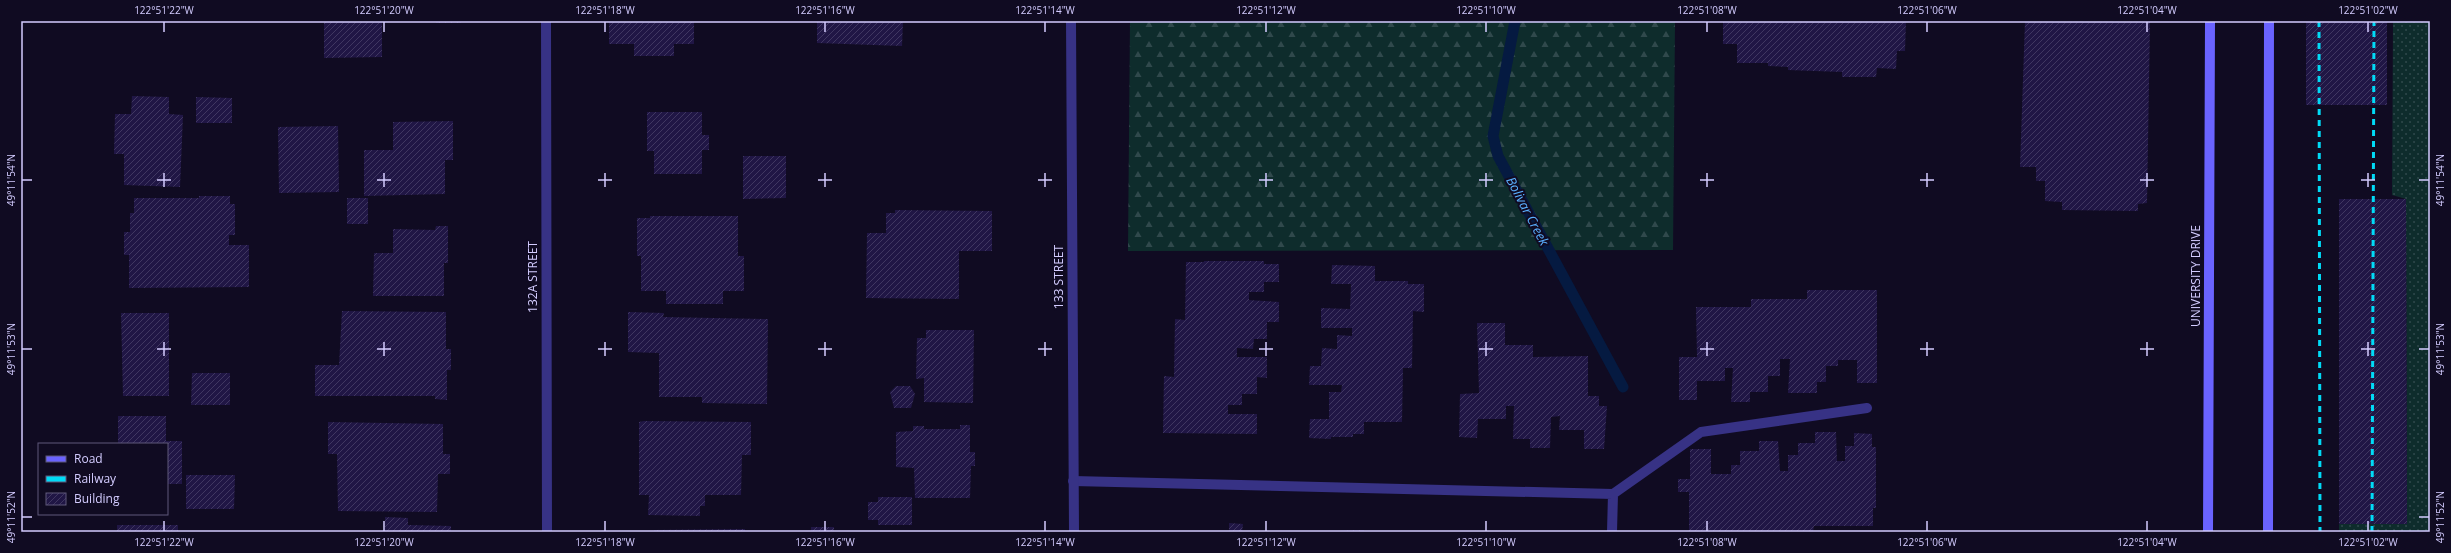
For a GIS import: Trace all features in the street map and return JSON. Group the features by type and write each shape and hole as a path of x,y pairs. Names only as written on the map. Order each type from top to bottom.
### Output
{"main road":[{"name":"UNIVERSITY DRIVE","path":"2208,532 2210,21"},
{"path":"2268,532 2269,21"}],"street":[{"name":"132A STREET","path":"546,21 547,532"},
{"name":"133 STREET","path":"1071,21 1074,532"},
{"path":"1073,481 1613,494 1701,432 1867,408"},
{"path":"1612,532 1613,494"}],"green space":[{"path":"1130,21 1675,21 1673,250 1128,251"},
{"path":"2393,21 2430,21 2430,532 2339,532 2339,524 2407,524 2406,199 2392,195"}],"building":[{"path":"324,21 382,21 382,57 324,58"},
{"path":"436,21 461,21 461,23 436,23"},
{"path":"609,21 694,21 694,44 674,44 674,56 634,56 634,44 609,44"},
{"path":"817,21 903,21 902,46 817,43"},
{"path":"1723,21 1906,21 1905,51 1897,51 1896,69 1877,68 1876,77 1842,77 1842,72 1788,70 1788,67 1768,66 1768,63 1737,63 1737,44 1723,44"},
{"path":"2025,21 2150,21 2147,203 2138,204 2138,211 2062,210 2062,202 2045,201 2045,181 2036,181 2036,167 2020,167"},
{"path":"2306,21 2387,21 2387,105 2306,105"},
{"path":"132,96 169,97 169,114 183,115 180,187 124,185 124,154 114,154 115,114 131,114"},
{"path":"196,97 232,98 232,123 196,123"},
{"path":"647,112 702,112 702,135 709,135 709,150 702,150 702,174 654,174 654,151 647,151"},
{"path":"453,121 453,160 445,160 445,194 364,196 364,150 393,150 393,122"},
{"path":"338,126 339,192 279,193 278,127"},
{"path":"743,156 786,156 786,198 743,199"},
{"path":"199,196 230,196 230,204 235,204 235,235 229,235 229,245 249,245 249,287 129,288 129,255 124,255 124,232 130,232 130,213 134,213 134,198 199,198"},
{"path":"347,198 368,198 368,224 347,224"},
{"path":"2339,199 2406,199 2407,524 2339,524"},
{"path":"895,210 992,211 992,251 959,251 959,299 866,298 867,233 886,233 886,213 895,213"},
{"path":"650,216 738,216 738,256 744,256 744,291 723,291 723,304 666,304 666,291 641,291 641,256 637,256 637,218 650,218"},
{"path":"436,226 448,226 448,263 444,263 444,296 373,296 374,253 393,253 393,229 435,230"},
{"path":"1264,261 1264,264 1279,264 1279,282 1264,282 1264,292 1249,292 1249,300 1279,302 1279,322 1267,322 1267,339 1254,339 1253,349 1237,348 1237,357 1267,357 1267,378 1257,377 1257,394 1242,394 1242,405 1228,405 1228,414 1257,414 1257,434 1163,433 1164,376 1174,377 1175,319 1185,320 1186,262"},
{"path":"1332,265 1375,266 1375,281 1408,281 1408,284 1424,284 1424,312 1413,311 1412,368 1403,368 1402,422 1364,422 1364,434 1353,434 1353,437 1331,437 1331,439 1309,438 1310,419 1329,419 1329,392 1341,392 1342,385 1309,385 1310,366 1321,366 1322,348 1337,349 1337,335 1352,336 1352,328 1321,328 1321,308 1350,309 1351,284 1331,284"},
{"path":"1807,290 1877,290 1877,383 1857,383 1857,360 1838,360 1838,366 1826,366 1826,382 1817,382 1817,393 1788,393 1790,359 1780,359 1780,376 1768,376 1768,392 1750,392 1750,402 1731,402 1733,368 1725,368 1725,381 1697,381 1697,400 1679,400 1679,357 1697,357 1696,307 1751,307 1751,299 1807,299"},
{"path":"342,311 446,312 446,349 451,349 451,370 447,370 447,400 435,399 435,396 315,396 315,365 339,365"},
{"path":"628,312 664,313 663,317 768,319 767,404 702,403 702,397 659,397 659,353 628,352"},
{"path":"121,313 169,313 169,396 123,396"},
{"path":"1477,323 1505,323 1505,345 1533,345 1533,357 1588,356 1588,396 1599,396 1599,406 1607,406 1604,449 1584,449 1584,430 1559,430 1560,416 1551,417 1550,448 1530,448 1530,439 1513,439 1514,406 1506,406 1506,419 1478,419 1477,438 1459,437 1460,394 1479,393"},
{"path":"926,330 974,330 973,403 924,402 924,378 916,379 917,338 926,338"},
{"path":"192,373 230,373 230,405 191,405"},
{"path":"896,386 910,386 915,394 911,408 894,408 890,392"},
{"path":"118,416 166,416 166,441 182,441 182,484 168,484 168,443 118,443"},
{"path":"328,422 443,424 443,454 450,454 450,474 438,474 437,512 338,511 337,454 328,454"},
{"path":"639,422 751,422 751,455 742,455 741,495 705,495 705,506 700,506 700,516 648,515 649,495 639,495"},
{"path":"960,425 970,425 970,452 975,452 975,466 971,466 970,498 915,498 914,468 896,467 896,432 913,431 913,426 924,426 924,429 960,429"},
{"path":"1815,432 1836,432 1837,461 1845,461 1845,446 1854,446 1854,433 1872,434 1872,447 1876,447 1876,508 1873,508 1873,526 1814,526 1813,532 1689,532 1689,492 1678,492 1678,479 1690,479 1690,449 1711,449 1711,474 1731,474 1731,465 1740,465 1740,451 1759,451 1759,441 1778,441 1780,471 1788,471 1788,455 1798,455 1798,443 1815,443"},
{"path":"186,475 235,475 234,509 186,509"},
{"path":"878,497 912,497 912,525 878,525 878,520 868,520 868,502 878,502"},
{"path":"385,517 408,518 408,525 451,526 451,532 385,532"},
{"path":"1229,523 1243,524 1242,532 1229,532"},
{"path":"117,525 178,525 178,532 117,532"},
{"path":"811,527 834,527 834,532 811,532"},
{"path":"745,529 745,532 654,532 654,530"},
{"path":"1341,530 1364,530 1364,532"}],"waterway":[{"name":"Bolivar Creek","path":"1515,21 1493,136 1498,156 1623,387"}],"railway":[{"path":"2319,21 2320,532"},
{"path":"2372,532 2374,21"}]}
